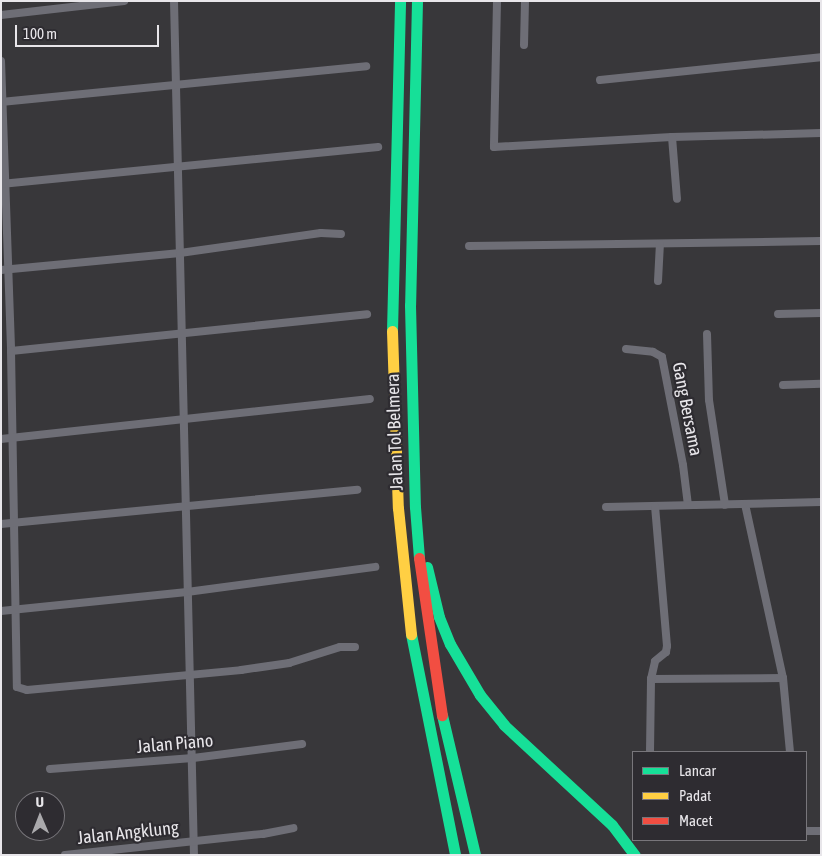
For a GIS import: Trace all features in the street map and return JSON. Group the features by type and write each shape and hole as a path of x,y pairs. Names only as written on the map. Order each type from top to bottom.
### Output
{"highway":[{"name":"Jalan Tol Belmera","path":"400,1 391,294 398,508 406,601 421,696 454,855"},
{"name":"Jalan Tol Belmera","path":"417,1 410,304 416,507 423,599 437,694 475,855"},
{"path":"416,507 439,617 463,670 504,725 612,825 635,855"}],"street":[{"path":"1,15 124,1"},
{"path":"174,1 180,336 184,421 189,674 194,758 194,855"},
{"path":"497,1 494,148 672,137 821,133"},
{"path":"524,45 526,1"},
{"path":"600,80 821,57"},
{"path":"1,61 4,269 11,351 17,610 16,685 22,690 290,663 340,647 355,647"},
{"path":"2,102 175,82 366,66"},
{"path":"672,137 677,199"},
{"path":"3,183 178,168 378,147"},
{"path":"4,269 180,253 321,233 341,234"},
{"path":"469,246 821,242"},
{"path":"658,281 660,244"},
{"path":"778,314 821,312"},
{"path":"11,351 180,336 367,314"},
{"path":"707,334 709,400 725,504"},
{"name":"Gang Bersama","path":"626,349 653,352 662,357 683,465 688,505"},
{"path":"783,385 821,384"},
{"path":"1,439 184,421 370,399"},
{"path":"1,524 357,490"},
{"path":"606,507 821,502"},
{"path":"745,504 783,678 790,751"},
{"path":"650,751 651,679 655,661 666,652 667,646 655,507"},
{"path":"1,611 187,592 375,566"},
{"path":"651,679 783,678"},
{"name":"Jalan Piano","path":"50,769 194,758 302,744"},
{"name":"Jalan Angklung","path":"65,855 194,842 293,828"},
{"path":"807,831 821,831"}],"traffic: fast":[{"path":"392,331 400,1"},
{"path":"417,1 410,305 415,507 419,558"},
{"path":"427,567 439,617 450,644 480,695 504,725 612,825 635,855"},
{"path":"411,634 455,855"},
{"path":"442,715 475,855"}],"traffic: slow":[{"path":"392,331 398,508 411,634"}],"traffic: jam":[{"path":"419,558 442,715"}]}
